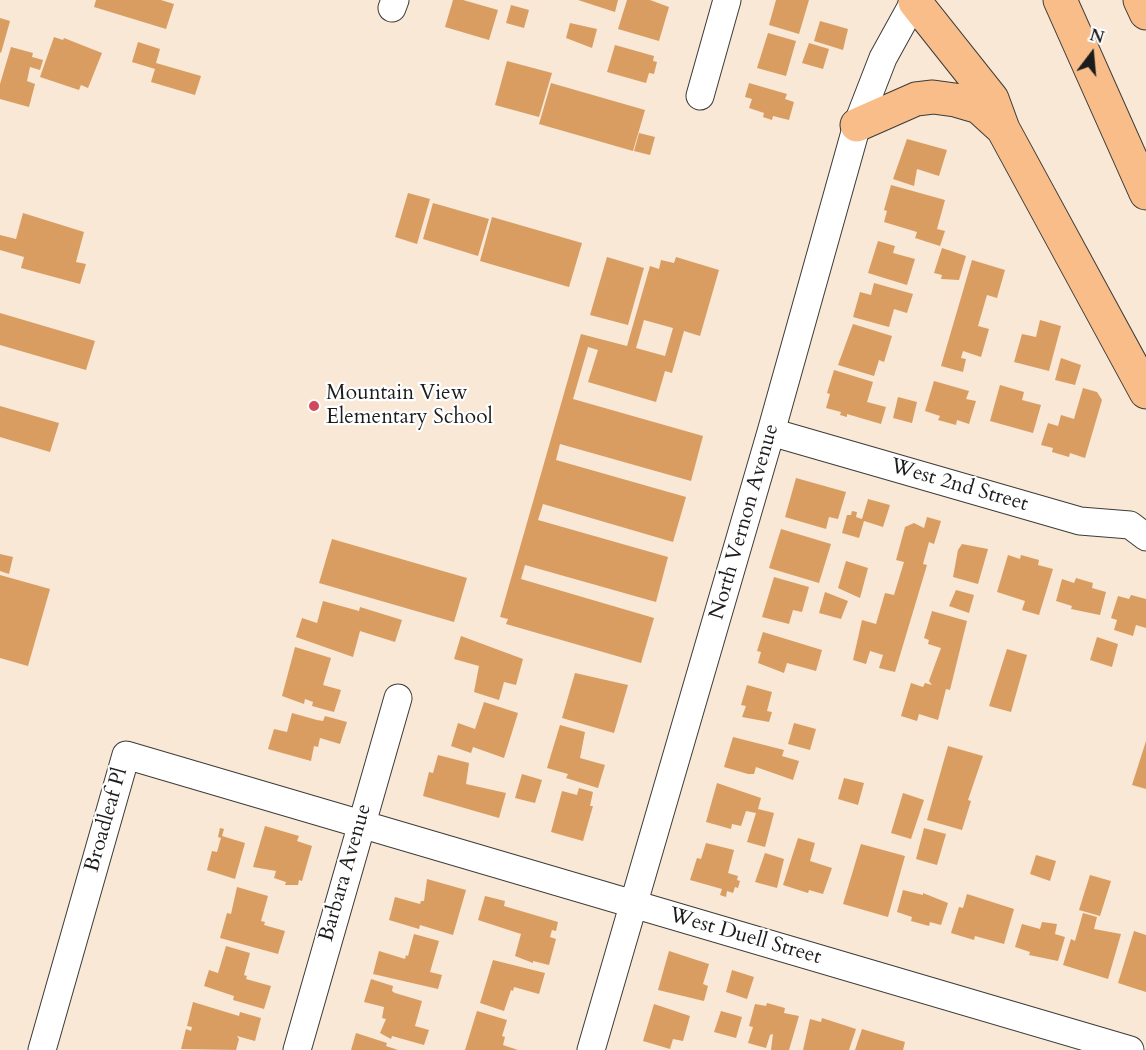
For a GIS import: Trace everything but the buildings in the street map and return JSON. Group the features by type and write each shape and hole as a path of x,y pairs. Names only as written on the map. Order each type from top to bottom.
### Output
{"highway":[{"path":"916,0 992,99 1003,129 1146,392"},
{"path":"1060,0 1146,193"},
{"path":"1140,0 1146,13"},
{"path":"857,125 916,99 933,97 979,107 1003,129"}],"street":[{"path":"700,96 727,0"},
{"name":"North Vernon Avenue","path":"591,1050 771,432 857,125 883,58 916,0"},
{"name":"West 2nd Street","path":"771,432 1080,521 1130,525 1146,537"},
{"name":"Barbara Avenue","path":"297,1050 360,823 398,698"},
{"name":"Broadleaf Pl","path":"42,1050 126,755 360,823"},
{"name":"West Duell Street","path":"360,823 1130,1050"}],"place":[{"name":"Mountain View Elementary School","path":"314,406"}]}
